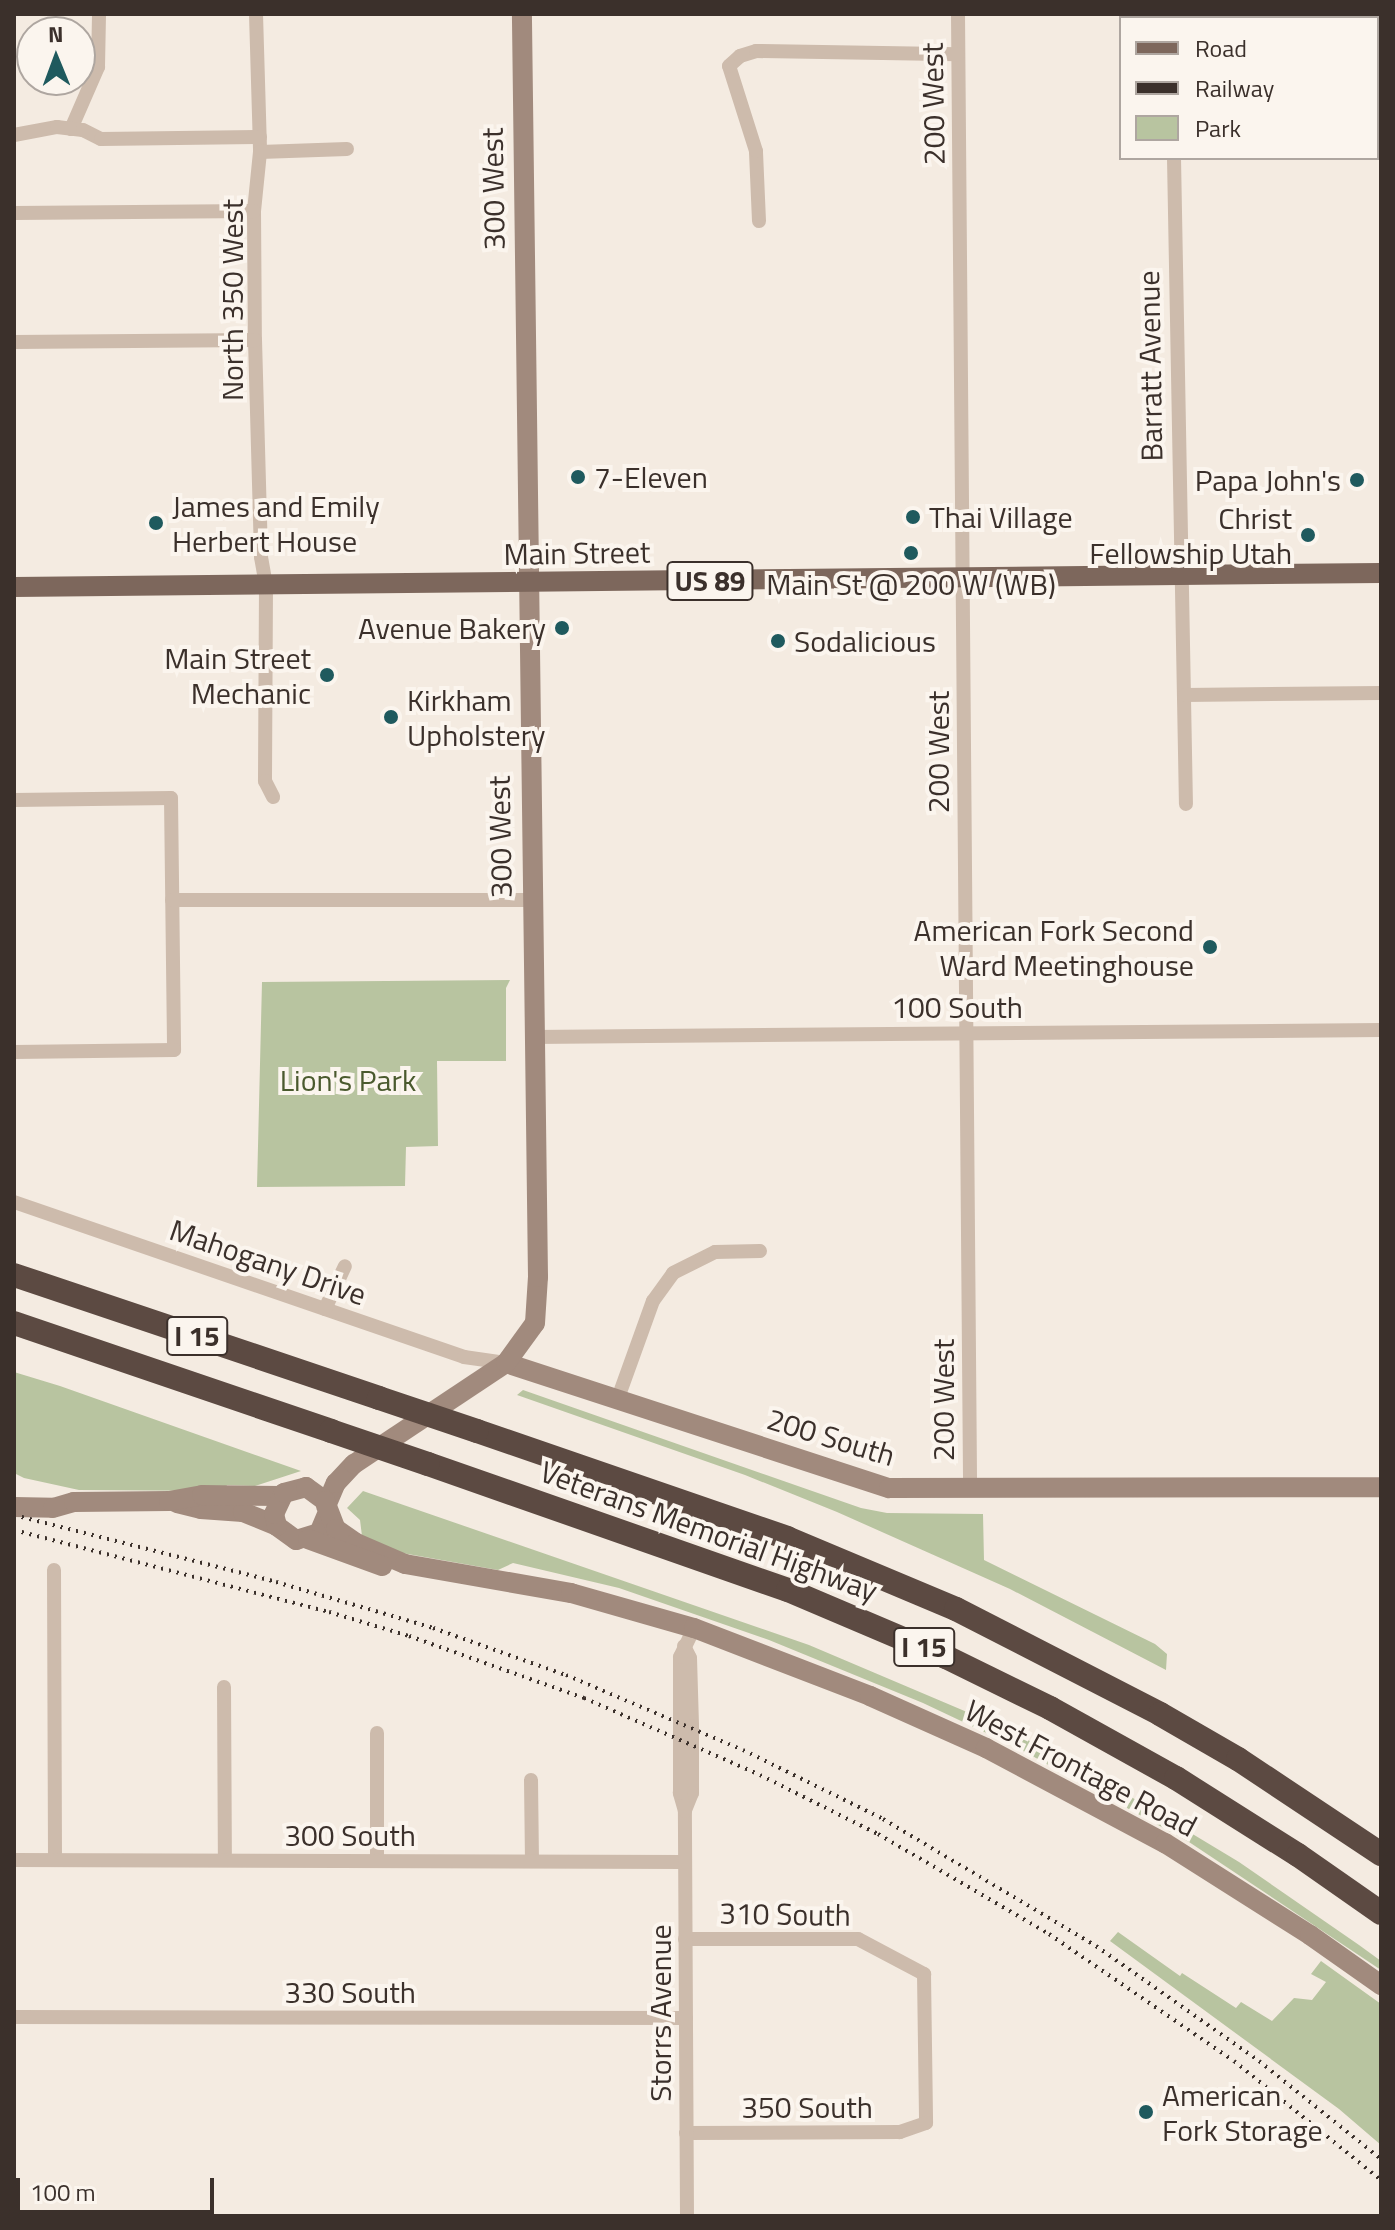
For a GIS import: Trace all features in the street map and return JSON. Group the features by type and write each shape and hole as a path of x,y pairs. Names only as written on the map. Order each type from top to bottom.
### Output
{"highway":[{"name":"Veterans Memorial Highway","path":"14,1275 787,1538 956,1609 1172,1721 1312,1806 1381,1854"},
{"name":"Veterans Memorial Highway","path":"14,1323 773,1584 957,1662 1176,1778 1298,1855 1381,1913"}],"main road":[{"name":"Main Street","path":"14,587 1381,573"}],"street":[{"path":"71,129 98,67 99,14"},
{"name":"North 350 West","path":"256,14 260,144 254,211 255,340 261,557 266,586 265,781 273,797"},
{"name":"300 West","path":"506,1363 535,1323 538,1277 530,900 522,14"},
{"name":"200 West","path":"958,14 970,1489"},
{"path":"759,221 756,151 729,66 740,56 756,51 958,54"},
{"path":"14,135 57,127 101,139 347,149"},
{"name":"Barratt Avenue","path":"1174,160 1186,804"},
{"path":"14,213 254,211"},
{"path":"14,342 255,340"},
{"path":"1185,695 1381,693"},
{"path":"14,800 171,798 174,1050 14,1052"},
{"path":"172,900 530,900"},
{"name":"100 South","path":"533,1037 1381,1030"},
{"name":"Mahogany Drive","path":"14,1202 464,1357 506,1363"},
{"path":"618,1398 653,1301 673,1273 715,1252 760,1251"},
{"path":"325,1309 345,1266"},
{"path":"169,1501 201,1509 243,1512 277,1526 296,1540 308,1539 326,1524 327,1509 336,1483 354,1464 506,1363"},
{"name":"200 South","path":"506,1363 874,1485 908,1490 1381,1487"},
{"path":"306,1487 342,1465 354,1464"},
{"path":"277,1526 274,1514 281,1496 294,1487 306,1487 317,1492 327,1509"},
{"path":"14,1507 53,1508 74,1502 169,1501 202,1495 281,1496"},
{"path":"14,1496 53,1496 74,1502"},
{"name":"West Frontage Road","path":"327,1509 336,1529 350,1539 405,1564 571,1593 689,1637 870,1696 1062,1786 1245,1893 1381,1985"},
{"name":"West Frontage Road","path":"308,1539 368,1562 385,1566 405,1564"},
{"path":"54,1570 55,1860"},
{"name":"Storrs Avenue","path":"687,2216 685,1811 680,1793 680,1657 689,1637"},
{"path":"224,1687 225,1860"},
{"path":"377,1733 377,1861"},
{"path":"531,1780 532,1861"},
{"name":"300 South","path":"14,1860 685,1862"},
{"name":"310 South","path":"685,1939 858,1939 924,1974 926,2123"},
{"name":"330 South","path":"14,2017 686,2018"},
{"name":"350 South","path":"686,2133 900,2132 926,2123"}],"green space":[{"name":"Lion's Park","path":"510,980 506,988 506,1061 437,1061 438,1146 406,1147 405,1186 257,1187 262,982"},
{"path":"14,1372 301,1471 255,1486 227,1485 224,1491 79,1490 24,1478 14,1473"},
{"path":"523,1390 861,1508 887,1513 983,1514 984,1560 1155,1644 1167,1654 1166,1670 1010,1589 837,1512 745,1475 517,1395"},
{"path":"363,1491 809,1645 1007,1729 1098,1777 1239,1862 1381,1961 1381,1970 1189,1842 1014,1746 923,1703 769,1640 619,1588 513,1563 498,1570 402,1553 362,1536 360,1520 347,1508"},
{"path":"1118,1932 1180,1976 1182,1973 1236,2008 1241,2002 1272,2021 1294,1998 1312,2000 1326,1982 1311,1974 1321,1961 1381,2004 1381,2145 1339,2109 1110,1941"}],"railway":[{"path":"1245,14 1250,16"},
{"path":"14,1515 276,1582 433,1628 566,1675 743,1750 883,1819 1096,1946 1259,2061 1381,2159"},
{"path":"14,1530 329,1612 409,1636 584,1698 760,1775 878,1834 1049,1934 1234,2061 1381,2180"}],"place":[{"name":"7-Eleven","path":"578,477"},
{"name":"Papa John's","path":"1357,480"},
{"name":"Thai Village","path":"913,517"},
{"name":"James and Emily Herbert House","path":"156,523"},
{"name":"Christ Fellowship Utah","path":"1308,535"},
{"name":"Main St @ 200 W (WB)","path":"911,553"},
{"name":"Avenue Bakery","path":"562,628"},
{"name":"Sodalicious","path":"778,641"},
{"name":"Main Street Mechanic","path":"327,675"},
{"name":"Kirkham Upholstery","path":"391,717"},
{"name":"American Fork Second Ward Meetinghouse","path":"1210,947"},
{"name":"American Fork Storage","path":"1146,2112"}]}
